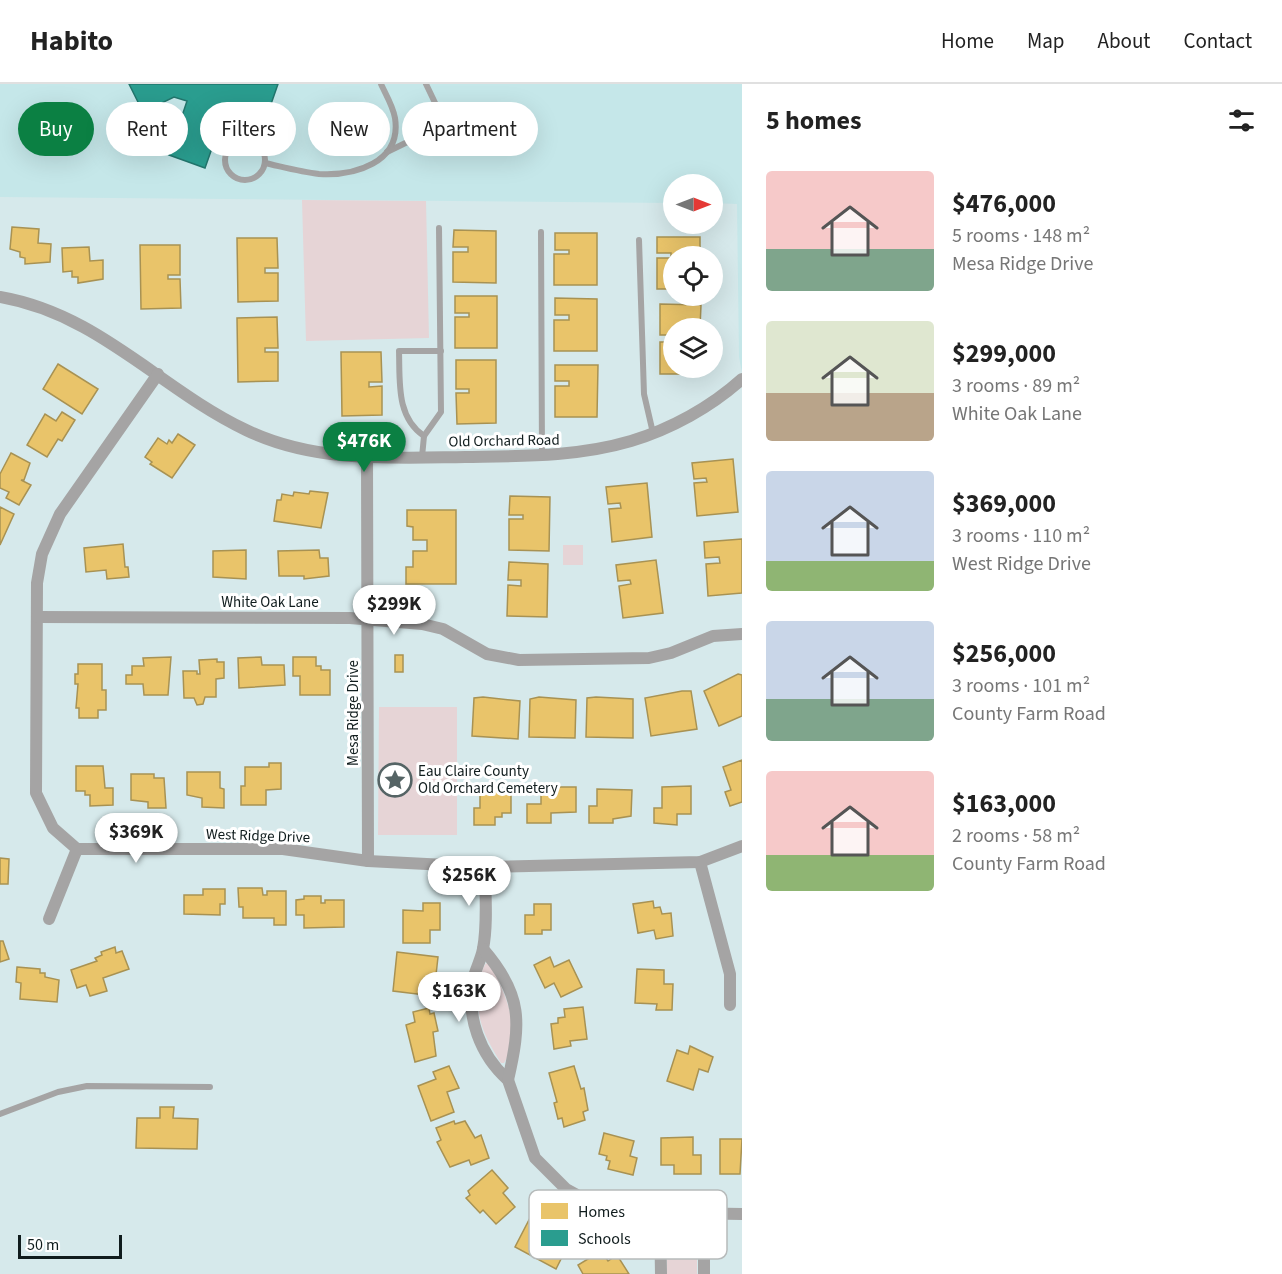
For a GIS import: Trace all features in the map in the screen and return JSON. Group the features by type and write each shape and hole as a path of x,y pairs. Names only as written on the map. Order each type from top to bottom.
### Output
{"street":[{"name":"Old Orchard Road","path":"0,297 77,321 112,341 220,416 247,431 281,443 326,453 367,458 542,456 601,449 653,433 703,409 742,380"},
{"path":"49,919 77,849 53,828 36,793 37,583 42,554 60,514 158,374"},
{"name":"Mesa Ridge Drive","path":"367,458 368,861"},
{"name":"White Oak Lane","path":"37,616 368,619 422,624 443,629 487,654 519,660 649,658 671,653 713,636 742,634"},
{"name":"West Ridge Drive","path":"77,849 284,849 368,861 485,867 700,862 742,846"},
{"path":"700,862 730,974 730,1005"},
{"path":"485,867 483,949 473,980 471,1009 474,1025 488,1057 508,1080 536,1158 568,1190"},
{"path":"483,949 500,969 514,996 517,1022 515,1050 508,1080"},
{"path":"661,1259 661,1274"}],"lane":[{"path":"381,84 388,102"},
{"path":"390,151 428,132 438,122 438,109 426,84"},
{"path":"390,106 395,118 396,130 390,144"},
{"path":"246,139 258,144 263,150 265,163 259,174 241,180 226,168 225,155 233,144 246,139"},
{"path":"265,163 319,174 359,172 378,163 384,156"},
{"path":"422,457 424,436 441,412 439,228"},
{"path":"541,232 542,456"},
{"path":"639,240 644,394 653,433"},
{"path":"424,436 414,429 400,398 399,351 441,351"},
{"path":"0,1114 58,1092 87,1086 210,1087"}],"shaded area":[{"path":"0,84 742,84 742,373 739,357 737,204 723,203 723,174 663,174 663,203 0,197"},
{"path":"302,200 426,201 429,338 306,341"},
{"path":"563,545 583,545 583,565 563,565"},
{"path":"379,707 457,707 457,835 378,835"},
{"path":"486,963 490,965 502,988 510,1013 512,1039 510,1051 504,1063 501,1063 485,1034 479,1014 478,993 481,974"},
{"path":"667,1259 697,1259 697,1274 667,1274"}],"building: Homes":[{"path":"12,227 39,229 38,243 51,244 50,262 25,264 25,258 20,257 20,252 10,249"},
{"path":"454,230 496,231 496,283 453,282 453,252 468,252 468,247 453,247"},
{"path":"555,233 597,233 597,285 554,285 554,254 569,254 569,250 555,250"},
{"path":"657,237 700,237 700,246 663,246 663,253 657,253"},
{"path":"237,238 277,238 278,268 265,268 265,273 278,273 278,301 238,302"},
{"path":"140,245 180,245 180,275 168,275 168,279 180,279 181,308 141,309"},
{"path":"89,247 90,261 103,260 103,279 78,283 78,277 72,277 72,271 63,272 62,248"},
{"path":"657,258 663,258 663,289 657,289"},
{"path":"455,296 497,296 497,348 455,348 455,317 469,317 469,313 455,313"},
{"path":"555,298 597,299 597,351 554,351 554,320 569,320 569,315 555,315"},
{"path":"660,304 663,306 701,306 700,318 663,318 663,335 660,335"},
{"path":"277,317 278,348 265,348 265,352 278,352 278,381 238,382 237,318"},
{"path":"660,342 663,342 663,374 660,374"},
{"path":"341,352 381,352 382,382 369,382 369,387 382,386 382,415 342,416"},
{"path":"456,360 496,360 496,423 457,424 456,393 469,393 469,389 456,389"},
{"path":"58,364 98,389 82,414 43,389"},
{"path":"555,365 598,365 597,417 555,417 555,386 569,386 569,381 555,381"},
{"path":"62,412 75,420 62,441 58,439 47,457 27,445 45,414 56,421"},
{"path":"178,434 195,445 172,478 150,464 152,462 145,457 158,438 167,444 169,440 172,443"},
{"path":"11,453 30,463 24,480 21,480 31,485 19,505 6,498 9,492 0,488 0,474"},
{"path":"733,459 738,512 697,516 694,483 707,482 706,478 694,479 692,463"},
{"path":"647,483 652,537 612,542 609,509 621,508 620,503 608,504 606,487"},
{"path":"310,491 328,493 321,528 274,521 277,500 281,500 282,494 293,496 294,492 309,494"},
{"path":"510,496 550,497 549,551 509,550 509,519 523,519 523,515 509,515"},
{"path":"0,507 14,514 0,545"},
{"path":"407,510 456,510 456,584 406,584 406,567 413,567 413,551 427,551 427,540 413,540 413,527 407,526"},
{"path":"742,539 742,593 708,596 706,564 720,563 719,557 705,558 704,542"},
{"path":"123,544 125,567 128,567 129,577 107,579 106,570 86,572 84,548"},
{"path":"246,550 246,579 213,577 213,551"},
{"path":"319,550 320,558 328,558 329,576 304,579 304,576 279,576 278,551"},
{"path":"656,560 663,613 623,618 619,586 631,584 630,580 618,581 616,565"},
{"path":"509,562 548,564 547,617 507,616 508,585 521,586 521,580 508,580"},
{"path":"395,655 403,655 403,672 395,672"},
{"path":"171,657 168,695 144,695 143,684 126,684 126,675 132,675 132,666 144,666 143,658"},
{"path":"261,657 262,665 284,665 285,685 239,688 238,658"},
{"path":"293,657 316,657 316,666 321,666 321,670 330,670 330,695 300,695 300,676 293,676"},
{"path":"217,659 217,662 224,662 224,678 216,679 216,697 205,697 203,704 197,705 194,698 184,698 183,671 197,671 197,674 200,674 199,660"},
{"path":"78,664 102,664 102,690 106,690 106,710 98,710 98,718 79,718 79,708 76,708 78,684 75,684"},
{"path":"738,674 742,675 742,716 719,726 704,691"},
{"path":"691,691 697,729 651,736 645,698"},
{"path":"539,697 576,700 575,738 529,737 530,699"},
{"path":"474,698 520,701 518,739 472,736"},
{"path":"587,698 633,699 633,738 586,737"},
{"path":"742,760 742,802 730,806 725,792 731,790 723,767"},
{"path":"269,763 281,763 281,789 266,790 266,805 241,805 241,786 245,786 245,767 269,767"},
{"path":"76,766 103,766 105,788 113,788 113,805 90,806 90,795 85,795 85,791 76,791"},
{"path":"187,772 220,772 220,788 224,789 224,808 202,807 202,798 187,795"},
{"path":"131,774 154,774 154,778 164,778 166,808 148,808 148,802 131,800"},
{"path":"691,786 691,814 677,814 677,825 654,823 654,808 662,808 662,787"},
{"path":"541,787 576,787 576,812 551,813 551,823 527,823 527,804 541,804"},
{"path":"597,789 632,790 631,816 613,819 613,823 589,823 589,806 597,806"},
{"path":"480,790 511,790 511,813 502,813 502,817 495,817 495,825 474,825 474,808 480,808"},
{"path":"0,858 9,859 8,884 0,884"},
{"path":"238,888 262,888 263,895 267,895 267,891 286,891 286,925 274,925 274,918 243,918 243,907 239,907"},
{"path":"203,889 225,889 225,904 220,904 220,915 184,914 184,895 203,895"},
{"path":"304,896 321,896 321,903 325,903 325,900 344,900 344,927 304,928 304,915 296,915 296,900 304,899"},
{"path":"653,901 654,908 660,907 662,914 671,913 673,936 656,939 654,930 638,933 633,904"},
{"path":"423,903 440,903 440,930 430,930 430,943 403,943 403,910 423,911"},
{"path":"534,904 551,904 551,930 542,930 542,934 525,934 525,915 534,915"},
{"path":"0,941 3,941 9,959 0,962"},
{"path":"115,947 116,953 122,951 129,969 103,978 107,991 90,996 86,985 77,988 71,970 97,961 95,958 102,955 101,952"},
{"path":"397,952 438,957 435,984 426,983 425,995 393,991"},
{"path":"550,957 554,967 569,960 582,987 561,997 554,983 545,988 534,965"},
{"path":"17,967 40,969 40,973 45,973 45,977 59,980 57,1002 20,999 21,983 16,982"},
{"path":"637,969 664,970 664,984 673,984 672,1010 656,1010 657,1004 635,1003"},
{"path":"583,1007 587,1039 570,1041 571,1046 554,1049 551,1024 558,1023 558,1018 565,1017 564,1009"},
{"path":"429,1008 430,1014 434,1013 438,1031 433,1032 436,1056 415,1062 406,1025 415,1022 413,1012"},
{"path":"690,1046 713,1057 708,1072 699,1069 693,1090 667,1081 677,1050 688,1054"},
{"path":"449,1066 459,1088 447,1092 454,1112 431,1121 418,1086 436,1079 433,1072"},
{"path":"574,1066 581,1089 584,1088 588,1110 583,1112 585,1120 564,1127 562,1118 558,1119 554,1103 557,1102 549,1073"},
{"path":"160,1107 174,1107 173,1118 198,1119 197,1149 136,1148 137,1118 160,1118"},
{"path":"454,1121 455,1124 465,1121 475,1138 481,1135 489,1158 471,1165 469,1160 450,1167 437,1142 441,1140 436,1128"},
{"path":"604,1133 634,1141 630,1156 637,1158 633,1175 608,1169 610,1161 606,1160 607,1156 599,1154"},
{"path":"693,1137 693,1155 701,1155 701,1174 674,1174 674,1165 661,1165 661,1138"},
{"path":"720,1139 742,1139 740,1174 720,1174"},
{"path":"492,1170 508,1188 503,1193 515,1207 496,1224 483,1210 480,1213 466,1198 470,1195 468,1191"},
{"path":"529,1220 529,1255 515,1247"},
{"path":"537,1259 561,1259 556,1269"},
{"path":"588,1259 607,1259 608,1261 620,1259 629,1274 583,1274 578,1265"}],"building: Schools":[{"path":"129,84 278,84 272,102 200,102 200,156 209,156 205,168 172,156 188,156 187,101 174,97 164,102 138,102"}],"place":[{"name":"Eau Claire County Old Orchard Cemetery","path":"395,780"}]}
